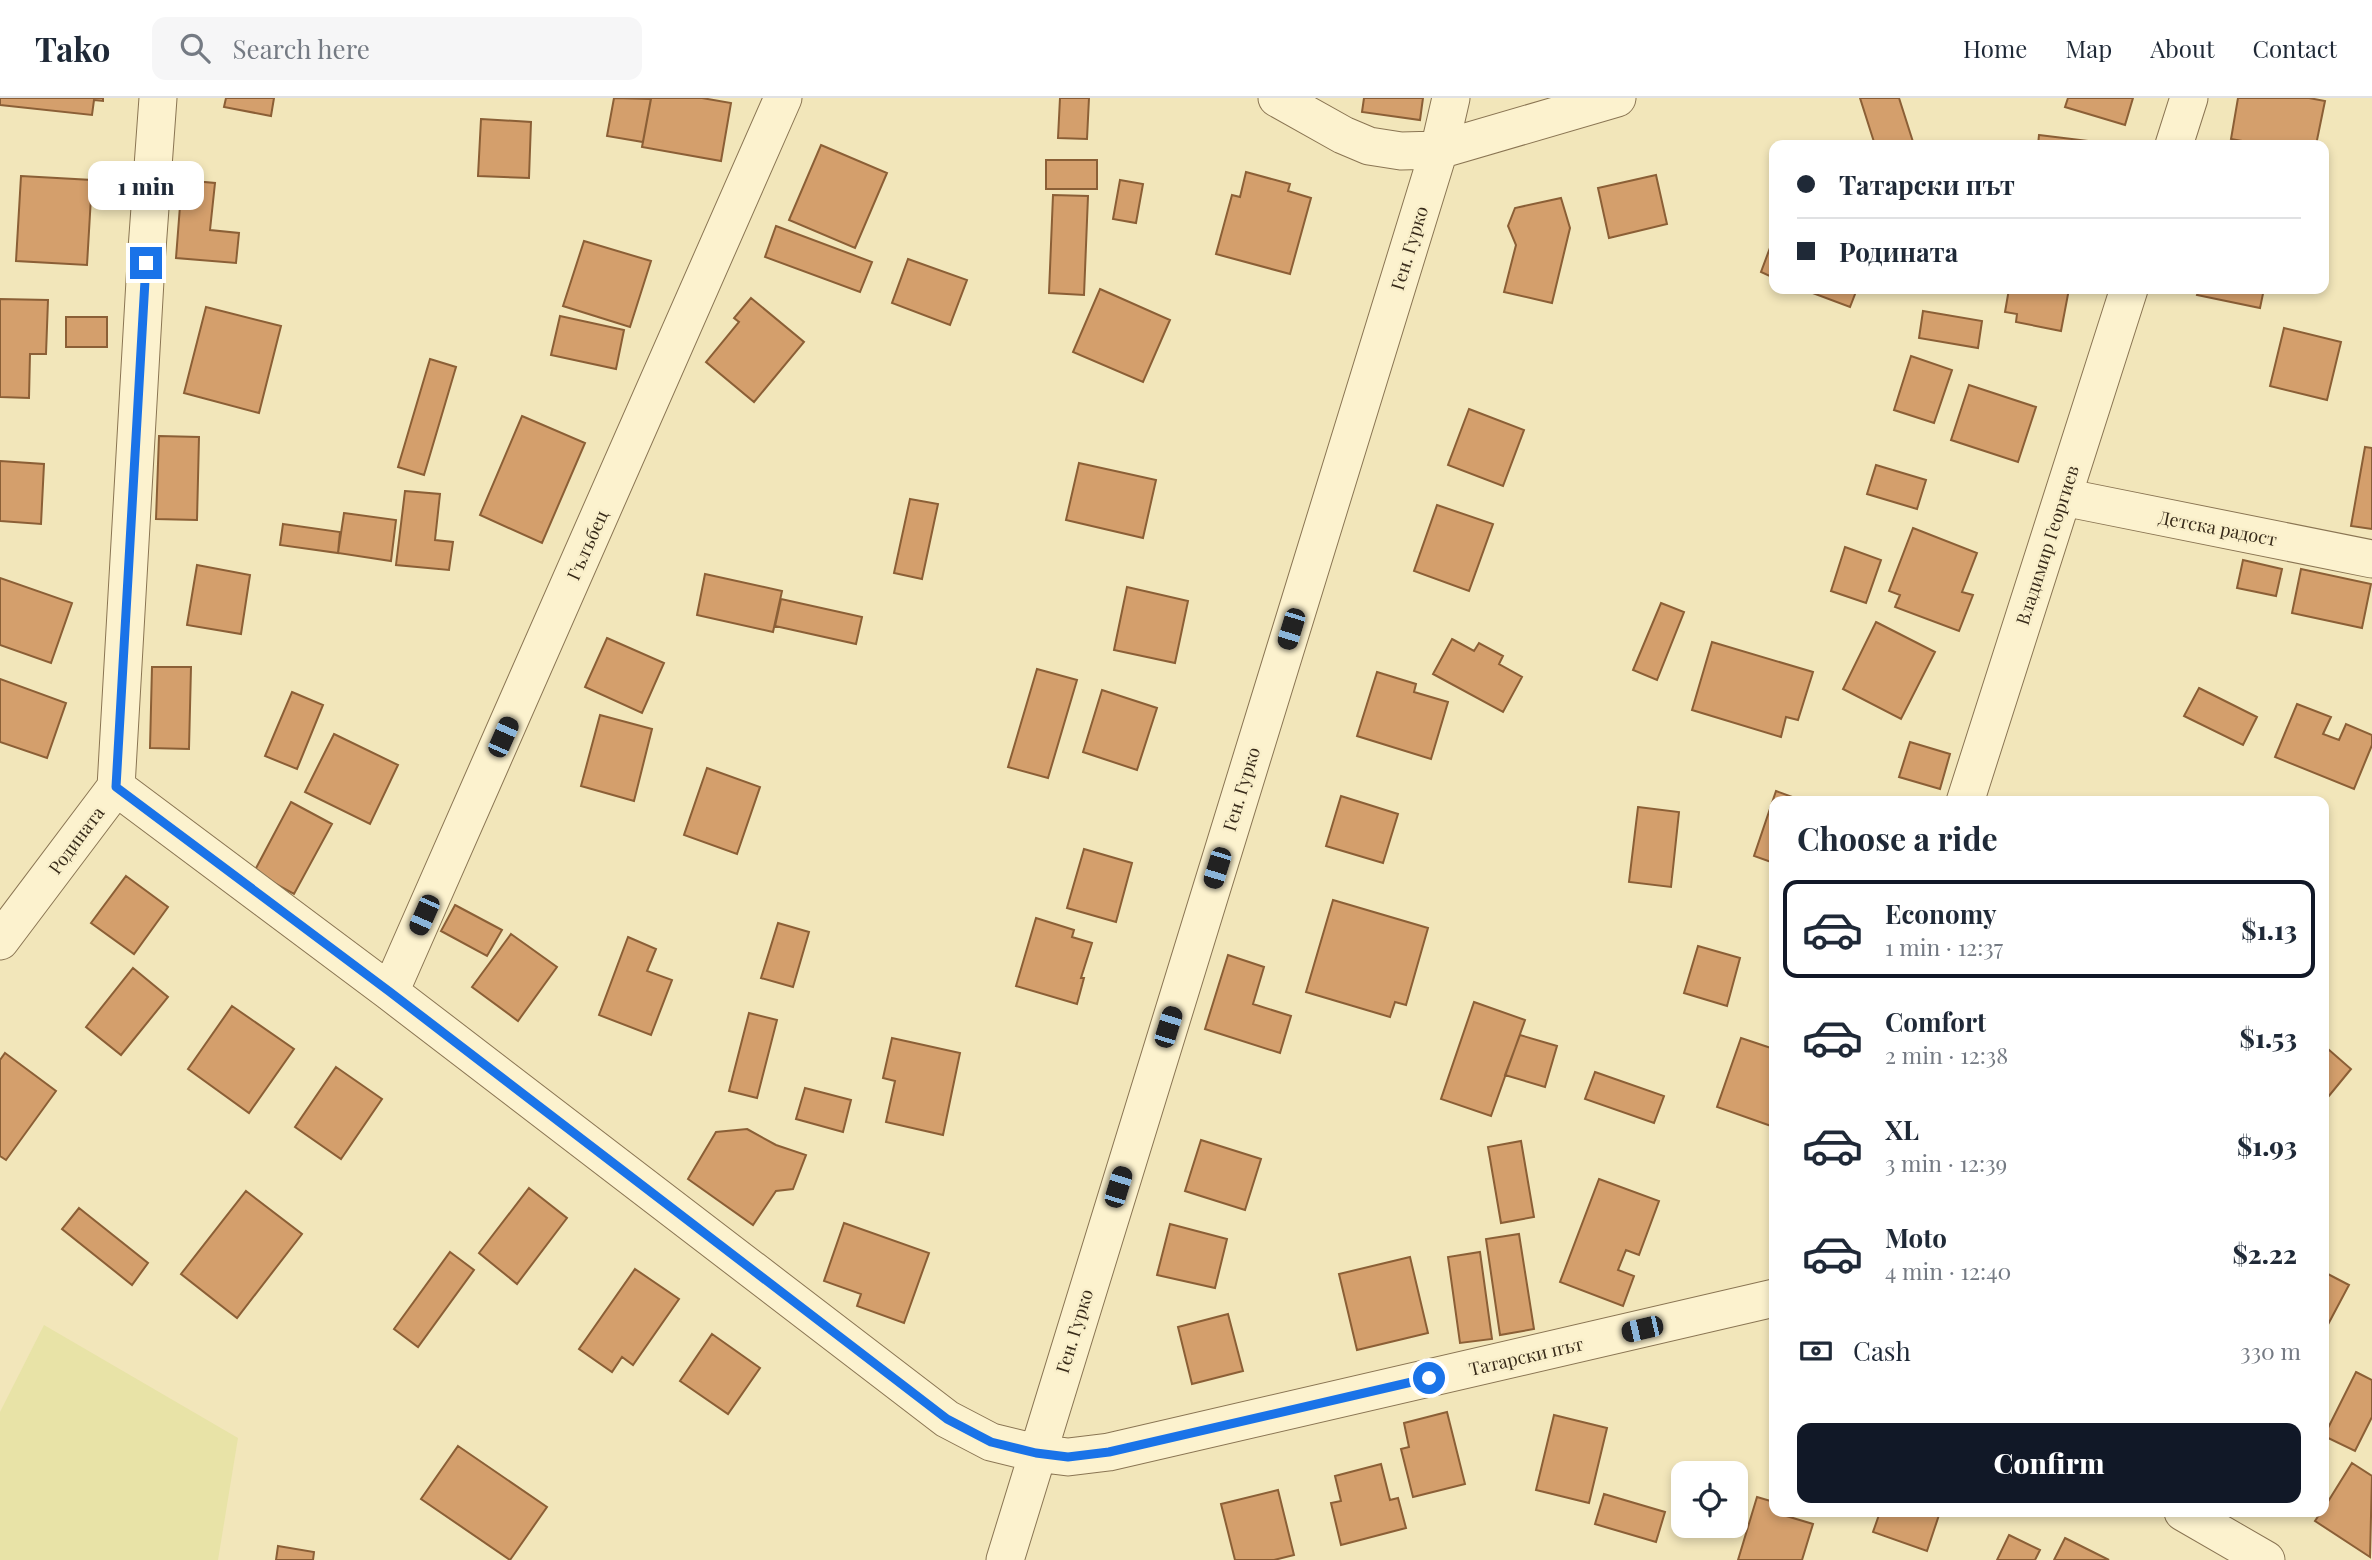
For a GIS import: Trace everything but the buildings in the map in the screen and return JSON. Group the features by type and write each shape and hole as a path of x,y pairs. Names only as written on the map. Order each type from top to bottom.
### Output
{"street":[{"path":"116,787 158,98"},
{"name":"Гълъбец","path":"390,992 783,98"},
{"path":"1277,98 1343,135 1369,146 1401,151 1439,150 1617,98"},
{"name":"Ген. Гурко","path":"1005,1560 1439,150 1451,98"},
{"path":"2176,140 2189,98"},
{"name":"Владимир Георгиев","path":"1967,796 2127,294"},
{"name":"Детска радост","path":"2063,497 2372,559"},
{"name":"Родината","path":"0,941 116,787"},
{"name":"Татарски път","path":"116,787 390,992 947,1419 991,1442 1036,1453 1068,1457 1109,1452 1769,1299"},
{"path":"2190,1517 2246,1555"}],"shaded area":[{"path":"44,1325 238,1438 218,1560 0,1560 0,1412"}],"route":[{"path":"146,263 116,787 390,992 947,1419 991,1442 1036,1453 1068,1457 1109,1452 1429,1378"}]}
